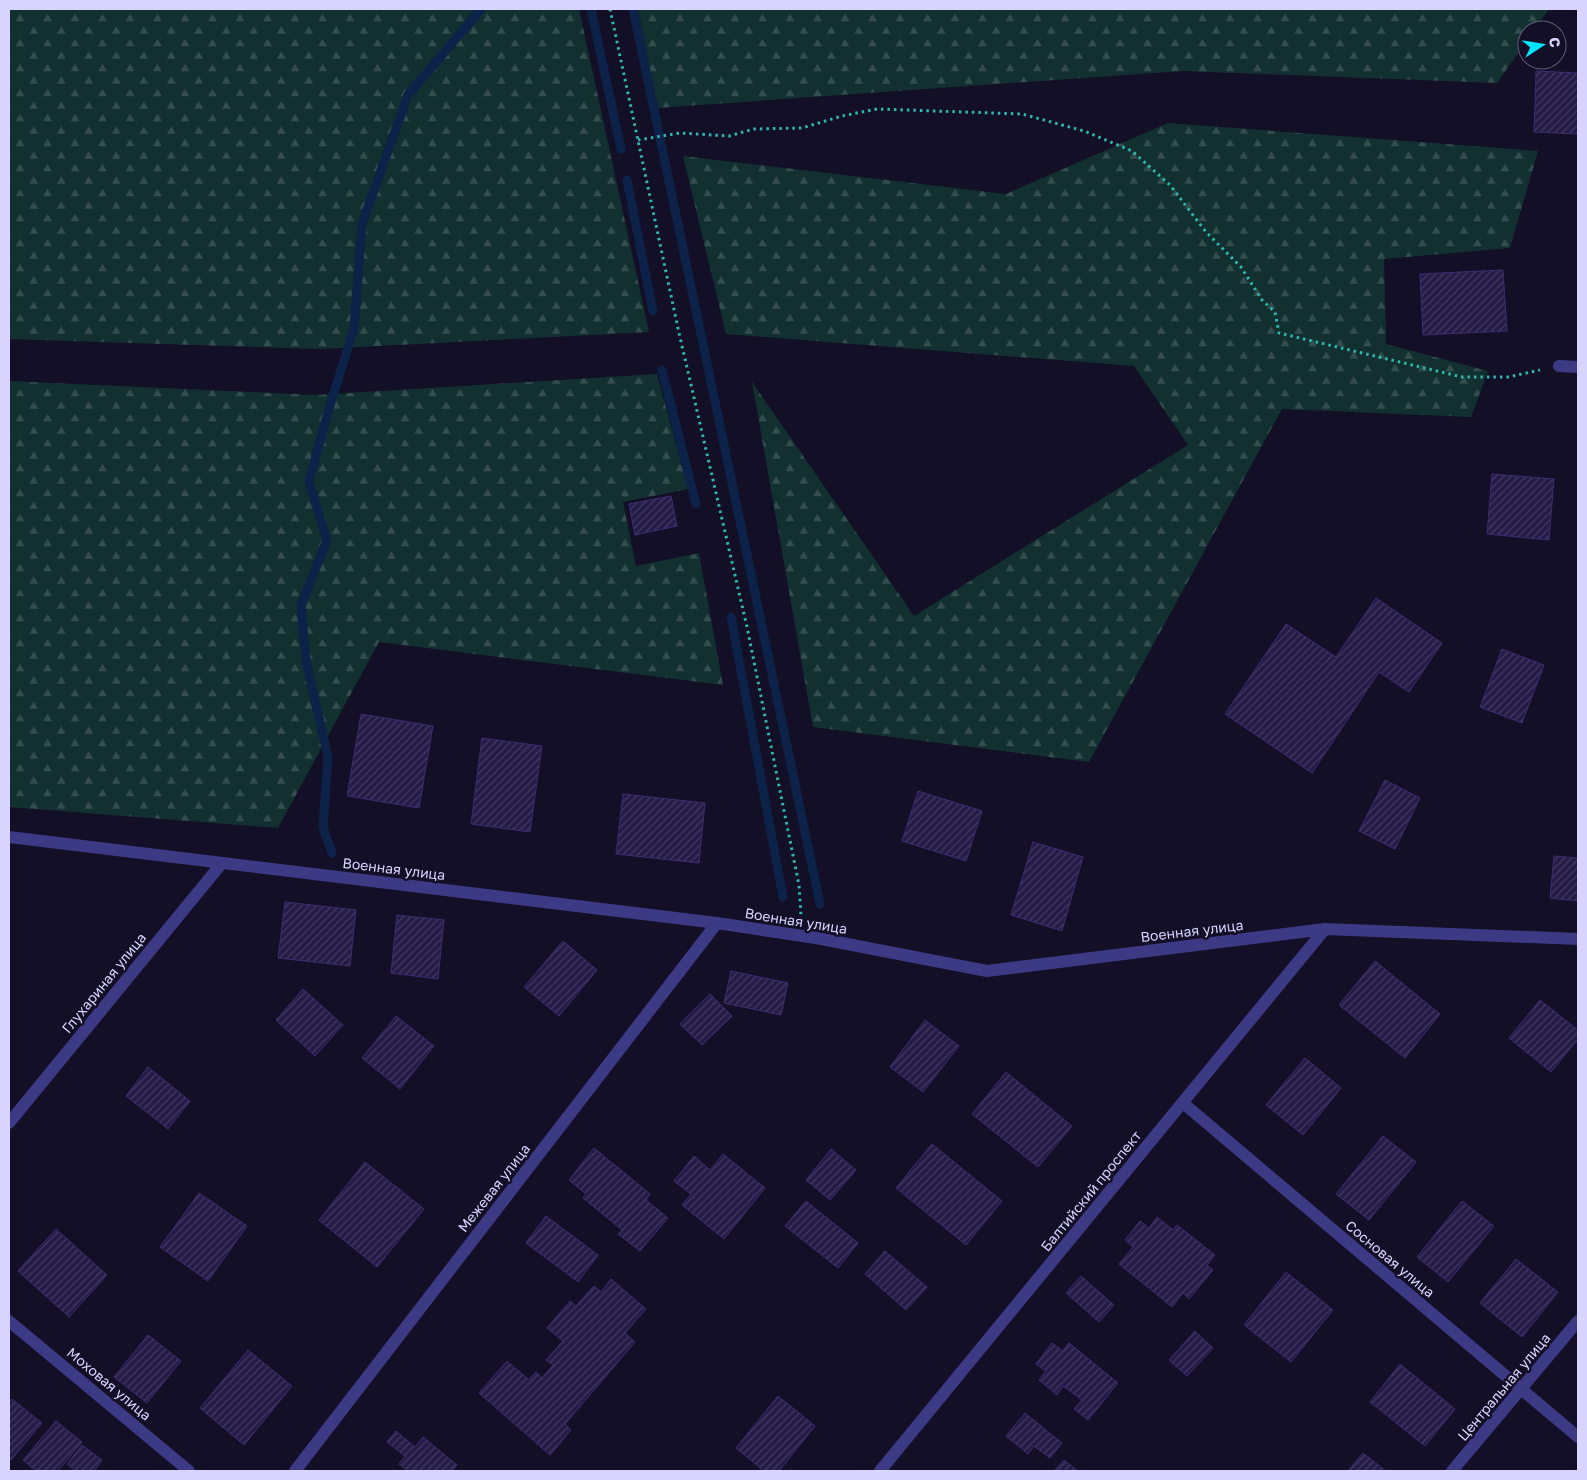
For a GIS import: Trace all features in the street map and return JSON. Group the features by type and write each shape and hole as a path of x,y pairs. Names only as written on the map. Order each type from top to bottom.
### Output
{"street":[{"path":"1559,366 1578,367"},
{"name":"Военная улица","path":"9,837 717,923 802,936 987,971 1324,929 1578,939"},
{"name":"Глухариная улица","path":"9,1123 222,863"},
{"name":"Межевая улица","path":"296,1471 717,923"},
{"name":"Балтийский проспект","path":"880,1471 1324,929"},
{"name":"Сосновая улица","path":"1183,1103 1578,1437"},
{"name":"Моховая улица","path":"9,1320 189,1471"},
{"name":"Центральная улица","path":"1452,1471 1522,1390 1578,1321"}],"path":[{"path":"610,9 681,342 749,637 799,885 802,936"},
{"path":"638,140 680,133 729,136 754,129 802,128 842,116 877,109 1022,114 1084,131 1132,151 1170,185 1206,232 1241,267 1262,300 1274,312 1278,333 1462,377 1508,377 1559,366"}],"green space":[{"path":"9,9 579,9 649,332 320,349 9,339"},
{"path":"638,9 1549,9 1541,20 1517,20 1517,54 1497,83 1183,71 657,108"},
{"path":"1168,123 1538,151 1510,248 1384,259 1386,344 1488,371 1471,417 1282,409 1089,762 813,727 752,382 914,616 1188,445 1134,366 726,334 683,156 1006,194"},
{"path":"657,374 688,489 623,502 636,566 699,553 723,685 379,642 278,828 9,807 9,381 316,395"}],"building":[{"path":"1536,71 1578,73 1578,134 1534,132"},
{"path":"1503,270 1507,331 1423,335 1420,274"},
{"path":"1492,474 1554,479 1549,540 1487,534"},
{"path":"671,496 677,526 635,535 629,504"},
{"path":"1376,598 1442,643 1409,692 1379,672 1312,773 1225,714 1286,624 1336,657"},
{"path":"1502,649 1544,665 1522,723 1480,707"},
{"path":"361,714 433,726 419,808 347,796"},
{"path":"482,738 542,746 530,832 471,824"},
{"path":"1385,780 1420,798 1395,849 1359,831"},
{"path":"918,791 982,811 966,861 902,841"},
{"path":"623,794 705,803 699,863 616,854"},
{"path":"1033,842 1083,857 1062,931 1011,915"},
{"path":"1554,856 1578,858 1578,901 1550,898"},
{"path":"285,902 356,910 350,966 278,958"},
{"path":"397,915 444,920 438,979 391,973"},
{"path":"563,941 597,970 559,1016 524,987"},
{"path":"1375,961 1440,1014 1405,1058 1339,1005"},
{"path":"731,971 788,983 781,1015 724,1003"},
{"path":"303,989 343,1025 315,1056 276,1020"},
{"path":"710,994 732,1016 702,1045 680,1024"},
{"path":"1540,1000 1578,1030 1578,1039 1551,1072 1509,1038"},
{"path":"396,1016 434,1046 400,1089 362,1058"},
{"path":"925,1020 959,1046 923,1092 890,1067"},
{"path":"1305,1058 1341,1088 1303,1135 1266,1105"},
{"path":"148,1067 190,1101 168,1129 126,1096"},
{"path":"1006,1072 1072,1126 1038,1167 972,1114"},
{"path":"1383,1136 1416,1162 1369,1220 1336,1194"},
{"path":"932,1144 1002,1201 966,1245 896,1188"},
{"path":"594,1148 650,1194 646,1200 668,1218 640,1251 618,1234 622,1230 583,1198 586,1194 569,1180"},
{"path":"831,1149 856,1170 830,1200 806,1180"},
{"path":"723,1154 765,1188 724,1239 682,1205 691,1194 674,1181 694,1156 710,1170"},
{"path":"365,1162 424,1209 377,1267 319,1220"},
{"path":"199,1193 247,1226 208,1281 160,1247"},
{"path":"806,1201 858,1243 838,1268 785,1226"},
{"path":"1462,1201 1494,1226 1448,1282 1417,1257"},
{"path":"546,1216 598,1255 578,1282 526,1243"},
{"path":"1157,1217 1173,1230 1177,1225 1215,1255 1207,1265 1213,1270 1189,1299 1183,1293 1172,1307 1119,1264 1133,1247 1125,1240 1140,1221 1149,1228"},
{"path":"56,1229 107,1275 69,1317 18,1271"},
{"path":"885,1251 927,1287 906,1310 865,1274"},
{"path":"1516,1259 1558,1292 1522,1337 1480,1303"},
{"path":"1286,1272 1333,1310 1291,1362 1244,1325"},
{"path":"1081,1276 1114,1305 1099,1322 1066,1293"},
{"path":"611,1279 646,1309 625,1333 635,1342 565,1424 571,1430 550,1455 479,1393 507,1361 529,1380 536,1372 542,1378 553,1365 546,1360 563,1341 547,1328 570,1301 576,1306 594,1286 601,1292"},
{"path":"1195,1331 1213,1348 1187,1376 1169,1360"},
{"path":"148,1335 181,1361 147,1403 114,1377"},
{"path":"1052,1343 1063,1351 1069,1343 1118,1383 1088,1420 1074,1409 1082,1400 1063,1386 1057,1395 1039,1380 1046,1371 1036,1364"},
{"path":"248,1350 292,1386 244,1445 200,1408"},
{"path":"1400,1364 1455,1409 1425,1446 1370,1402"},
{"path":"778,1396 815,1426 779,1471 764,1471 736,1448"},
{"path":"12,1399 42,1423 11,1460 9,1458 9,1403"},
{"path":"1025,1413 1062,1443 1050,1458 1034,1446 1028,1454 1006,1436"},
{"path":"56,1421 82,1442 58,1471 36,1471 23,1460"},
{"path":"396,1431 415,1447 423,1437 457,1465 452,1471 408,1471 399,1464 405,1456 387,1442"},
{"path":"82,1445 102,1460 94,1471 75,1471 67,1464"},
{"path":"1363,1453 1386,1471 1348,1471"},
{"path":"1064,1460 1078,1471 1054,1471"}],"waterway":[{"path":"332,853 323,827 328,757 306,661 301,605 327,540 309,481 354,329 362,224 408,95 481,9"},
{"path":"591,9 621,149"},
{"path":"633,9 820,904"},
{"path":"627,180 653,311"},
{"path":"662,370 696,504"},
{"path":"731,617 783,897"}]}
